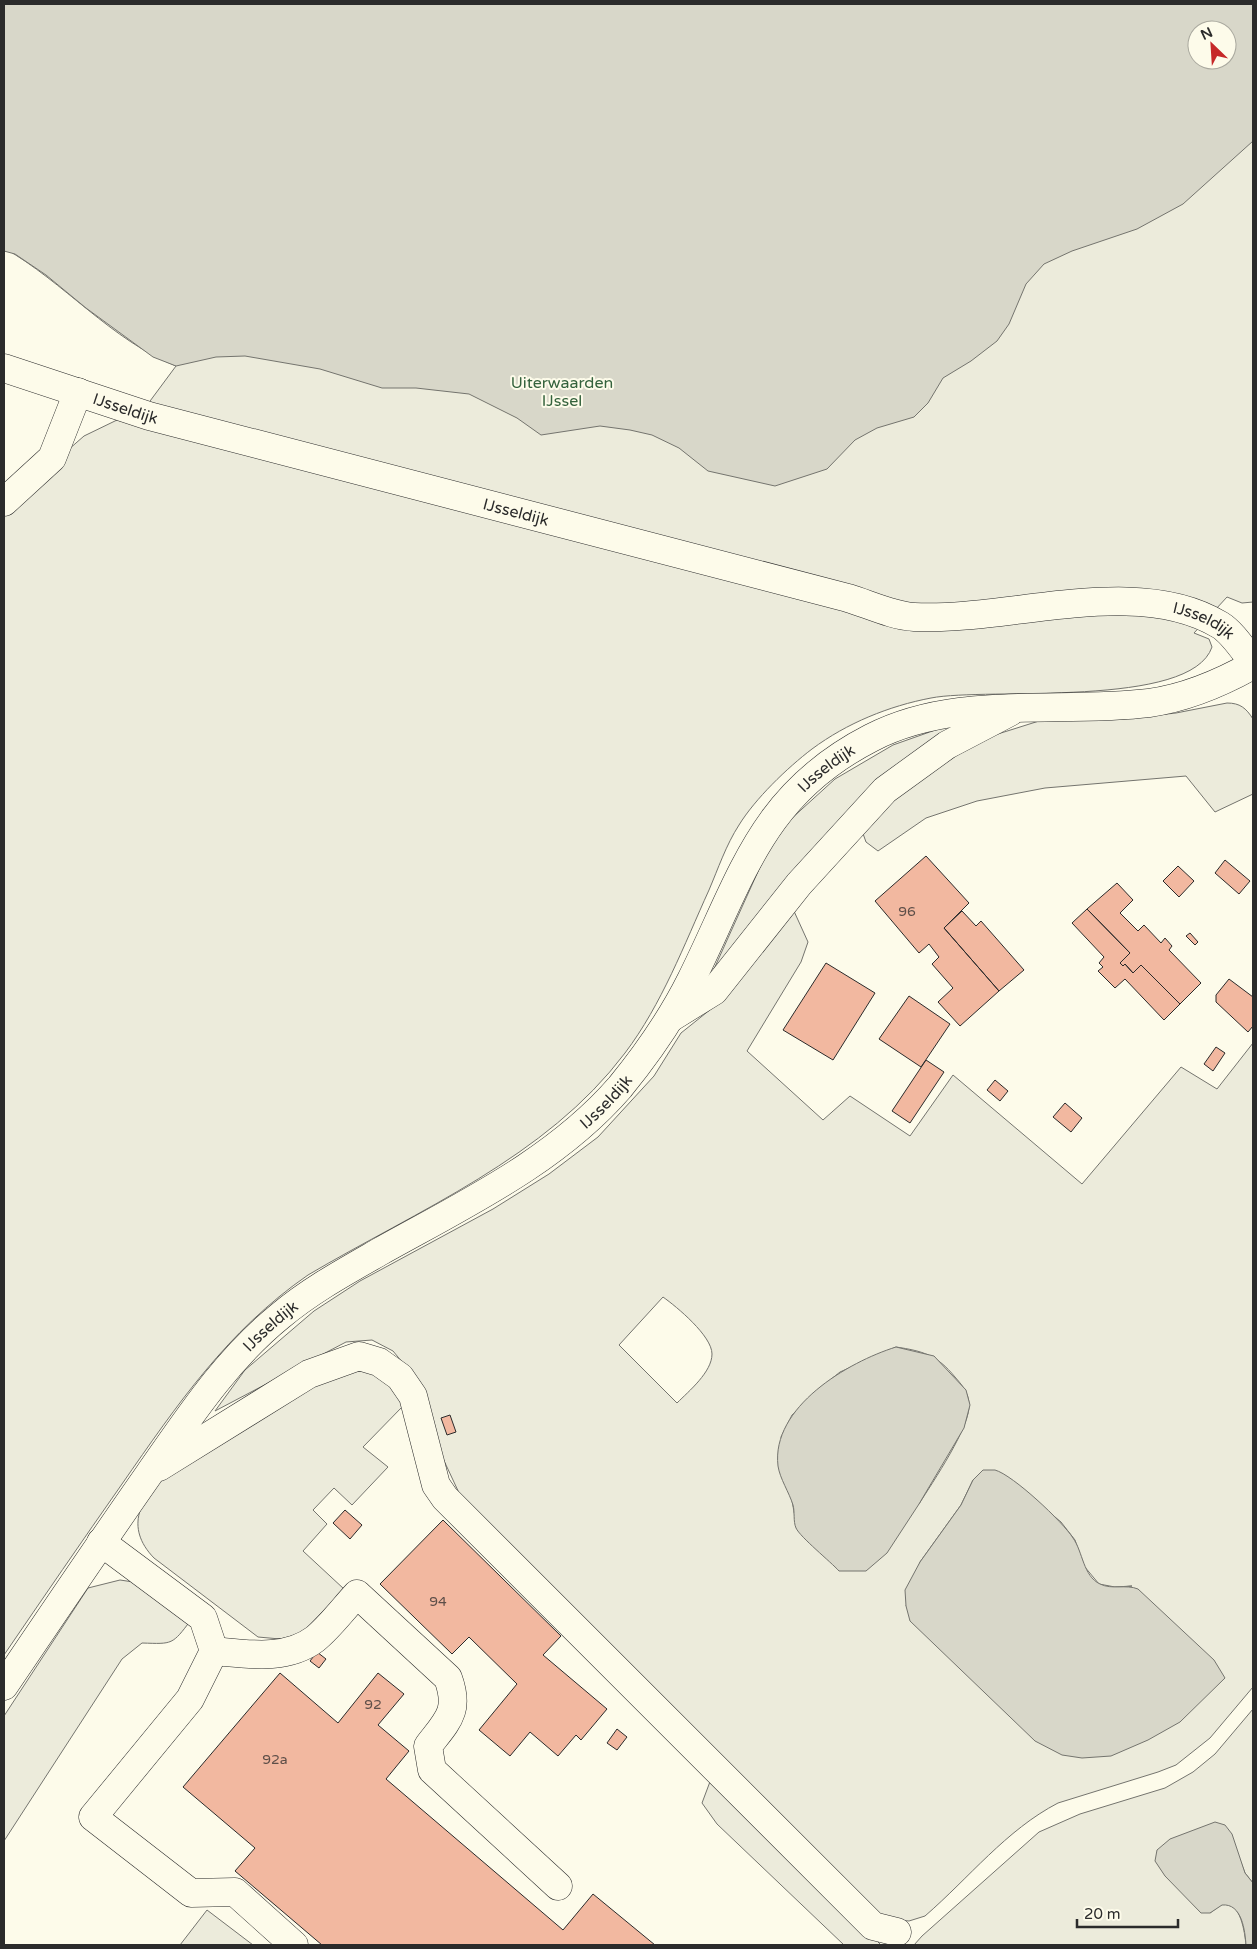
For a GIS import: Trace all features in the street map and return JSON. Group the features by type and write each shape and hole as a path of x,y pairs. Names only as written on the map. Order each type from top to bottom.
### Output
{"street":[{"name":"IJsseldijk","path":"4,368 159,418 848,598 911,617 946,617 1066,605 1121,602 1163,605 1194,612 1223,627 1253,664 1227,680 1188,694 1150,703 961,711 919,720 872,737 830,763 792,796 769,823 745,863 691,981 670,1018 619,1087 585,1122 511,1178 310,1292 278,1317 237,1355 203,1398 101,1542 4,1686"},
{"path":"4,502 52,458 78,392"},
{"path":"670,1018 714,992 799,884 885,790 947,745 1016,709"},
{"path":"150,1473 309,1374 359,1356 379,1362 400,1377 413,1396 436,1485 446,1498 873,1926 897,1932"},
{"path":"101,1542 203,1618 214,1651 190,1699 93,1817 191,1893 235,1892 294,1945"},
{"path":"214,1651 265,1656 296,1650 315,1639 357,1594 448,1678 454,1695 452,1715 428,1746 432,1770 558,1886"}],"green space":[{"name":"Uiterwaarden IJssel","path":"4,4 1253,4 1253,602 1242,603 1227,597 1194,633 1209,639 1212,647 1196,667 1167,680 1085,692 958,695 915,701 884,711 839,731 802,757 763,795 739,825 726,849 672,974 650,1015 625,1053 593,1090 558,1123 519,1152 436,1204 308,1275 252,1320 205,1371 163,1426 4,1655 4,506 84,436 117,420 133,424 176,366 152,355 130,341 26,262 4,248"},
{"path":"1227,703 1242,707 1253,719 1253,794 1215,812 1186,776 1045,788 977,801 926,818 878,851 866,842 861,828 885,802 982,739 1039,721 1123,719 1176,713"},
{"path":"976,723 709,980 770,845 791,819 835,779 893,745 941,728"},
{"path":"793,909 808,942 801,962 747,1051 823,1120 850,1096 910,1136 953,1075 1082,1184 1181,1067 1217,1089 1253,1043 1253,1687 1210,1738 1176,1765 1058,1803 1039,1814 988,1855 925,1916 909,1921 881,1918 460,1495 439,1450 417,1380 393,1351 372,1340 346,1342 215,1411 245,1370 314,1311 360,1281 493,1209 549,1174 598,1137 654,1076 681,1033 711,1009","holes":["663,1297 685,1315 700,1331 706,1339 712,1354 711,1361 704,1374 677,1403 619,1345","896,1347 922,1352 936,1359 960,1383 968,1399 968,1413 950,1454 919,1504 797,1529 781,1437 792,1415 814,1393 840,1372","973,1480 1011,1480 1061,1522 1075,1540 1084,1566 1099,1584 1115,1587 1132,1586 906,1606 920,1562 961,1505"]},
{"path":"366,1371 384,1380 403,1406 363,1447 388,1467 352,1505 334,1488 313,1510 327,1524 303,1551 344,1589 302,1633 280,1639 258,1637 154,1558 140,1535 139,1513 150,1492 169,1473 304,1387 346,1372"},
{"path":"120,1580 140,1583 191,1620 175,1639 166,1643 142,1643 122,1659 4,1841 4,1716 88,1588"},
{"path":"1253,1709 1253,1883 1245,1873 1238,1855 1210,1913 1223,1904 1229,1904 1234,1907 1241,1919 1246,1945 914,1945 1039,1832 1080,1814 1165,1788 1193,1772 1215,1754"},
{"path":"711,1779 881,1945 844,1945 717,1824 702,1803"},
{"path":"207,1910 253,1945 180,1945"}],"shaded area":[{"path":"4,4 1253,4 1253,141 1183,204 1137,229 1072,251 1044,264 1026,284 1009,324 997,341 971,361 943,378 928,403 914,417 877,428 855,440 827,469 775,486 708,471 679,448 652,435 630,430 600,426 541,435 517,418 469,394 416,388 382,388 320,369 245,356 216,357 176,366 153,357 86,308 46,275 15,254 4,251"},
{"path":"896,1347 934,1356 966,1390 970,1405 964,1428 919,1504 887,1553 866,1571 839,1571 796,1528 793,1505 778,1466 779,1445 787,1425 800,1406 816,1390 856,1364"},
{"path":"983,1470 995,1470 1013,1480 1049,1511 1073,1538 1087,1570 1094,1580 1105,1586 1138,1589 1214,1660 1225,1678 1180,1722 1148,1740 1111,1756 1082,1758 1062,1755 1035,1741 910,1621 906,1606 905,1590 920,1562 961,1505 973,1480"},
{"path":"1215,1822 1225,1825 1232,1834 1245,1873 1253,1883 1253,1945 1246,1945 1241,1919 1234,1908 1222,1905 1210,1913 1201,1913 1165,1876 1155,1861 1157,1850 1170,1839"}],"building":[{"path":"926,856 969,903 944,928 999,991 960,1026 938,1002 953,988 932,964 939,957 929,944 919,953 875,901"},
{"path":"1225,860 1250,881 1239,894 1215,873"},
{"path":"1178,866 1194,881 1179,897 1163,881"},
{"path":"1117,883 1133,900 1120,913 1138,931 1144,925 1161,943 1165,938 1172,946 1169,950 1201,983 1180,1004 1141,965 1133,973 1125,964 1123,966 1120,963 1130,953 1087,909"},
{"path":"1087,909 1130,953 1120,963 1123,966 1125,964 1133,973 1141,965 1180,1004 1164,1020 1125,979 1115,988 1098,971 1103,967 1099,963 1104,957 1072,923"},
{"path":"962,911 976,926 981,921 1024,970 999,991 944,928"},
{"path":"1190,933 1198,942 1195,945 1186,936"},
{"path":"826,963 875,993 833,1060 783,1030"},
{"path":"1229,979 1253,997 1253,1026 1248,1032 1216,1002 1216,995"},
{"path":"909,996 950,1024 921,1067 879,1039"},
{"path":"1216,1047 1225,1053 1213,1071 1204,1064"},
{"path":"926,1060 944,1072 910,1123 892,1111"},
{"path":"995,1080 1008,1091 1000,1101 987,1090"},
{"path":"1065,1103 1082,1118 1071,1132 1053,1117"},
{"path":"450,1415 456,1432 447,1435 441,1418"},
{"path":"345,1510 362,1525 350,1539 333,1523"},
{"path":"443,1520 561,1636 543,1655 607,1709 581,1740 576,1735 558,1756 530,1732 510,1756 479,1730 517,1684 469,1637 452,1654 380,1584"},
{"path":"317,1652 326,1659 319,1668 310,1661"},
{"path":"280,1673 338,1723 378,1673 404,1694 378,1725 409,1751 386,1779 563,1930 593,1894 655,1945 322,1945 235,1871 255,1848 183,1787"},
{"path":"617,1729 627,1737 617,1750 607,1743"}]}
